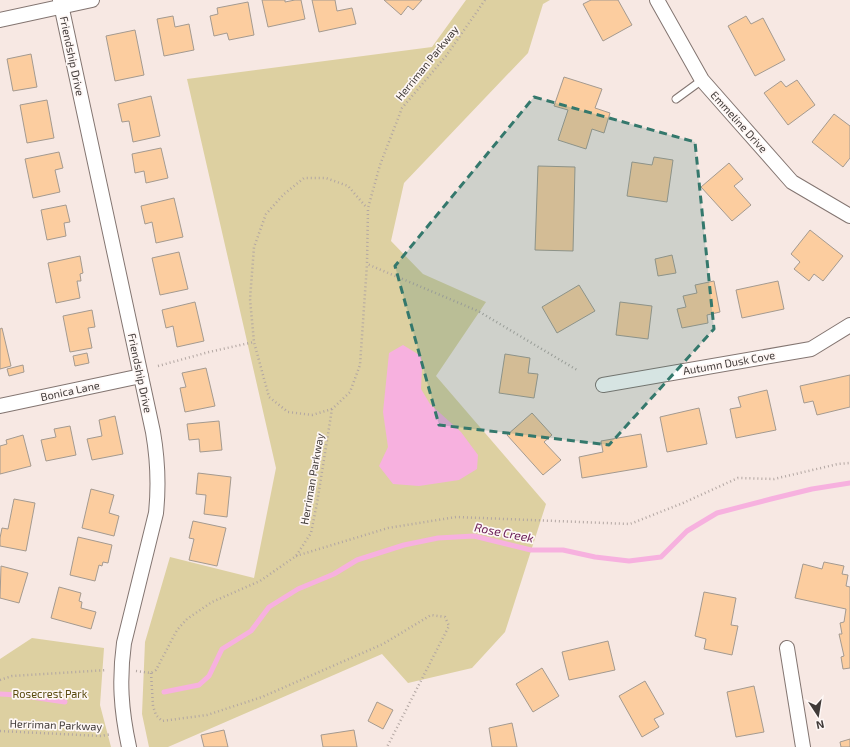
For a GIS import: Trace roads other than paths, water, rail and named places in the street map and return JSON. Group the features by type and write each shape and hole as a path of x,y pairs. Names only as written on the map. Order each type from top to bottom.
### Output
{"street":[{"path":"0,20 60,3 92,0"},
{"name":"Emmeline Drive","path":"658,0 702,80 792,182 850,216"},
{"name":"Friendship Drive","path":"60,3 156,447 159,477 155,520 124,643 122,657 122,703 129,747"},
{"name":"Autumn Dusk Cove","path":"603,385 811,349 850,325"},
{"name":"Bonica Lane","path":"0,406 141,376"},
{"path":"787,648 804,747"}],"lane":[{"path":"676,99 702,80"}],"waterway":[{"name":"Rose Creek","path":"164,692 199,685 209,676 222,649 251,631 269,607 298,589 334,574 357,560 404,545 438,538 474,536 531,550 563,550 595,557 629,561 661,557 687,531 717,513 812,489 850,483"},
{"name":"Rose Creek","path":"0,694 18,695 65,702"}],"park label":[{"name":"Rosecrest Park","path":"50,694"}]}
